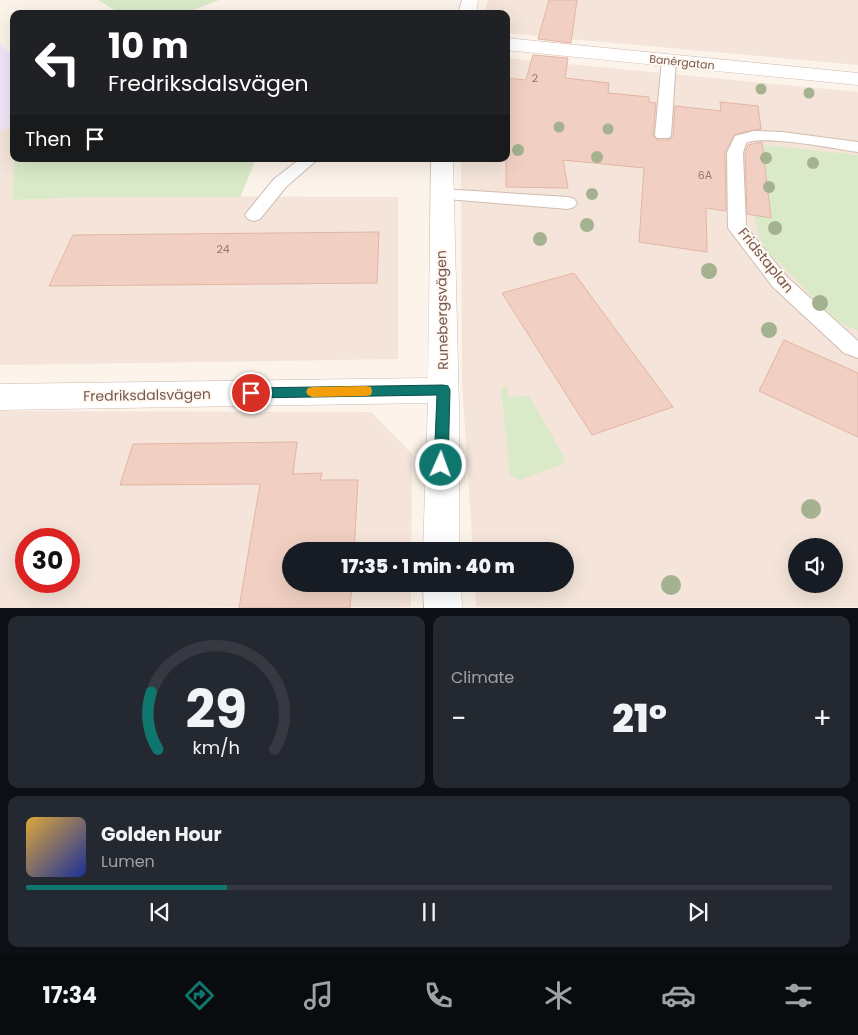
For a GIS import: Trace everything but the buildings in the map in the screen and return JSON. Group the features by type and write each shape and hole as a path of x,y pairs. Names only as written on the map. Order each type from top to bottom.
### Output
{"street":[{"name":"Banérgatan","path":"510,44 858,79"},
{"name":"Runebergsvägen","path":"441,542 443,390 442,162"},
{"name":"Fredriksdalsvägen","path":"0,397 443,390"},
{"path":"442,592 443,608"}],"lane":[{"path":"663,135 669,60"},
{"name":"Fridstaplan","path":"858,147 768,136 746,137 738,143 735,152 738,228 780,282 851,347 858,350"},
{"path":"254,215 280,183 306,162"},
{"path":"441,194 568,202"}],"shaded area":[{"path":"488,0 858,0 858,65 510,33 510,10 485,10"},
{"path":"0,43 10,54 10,127 0,130"},
{"path":"510,58 858,92 858,607 476,607 475,592 574,592 574,542 472,542 462,383 461,162 510,162"},
{"path":"10,127 10,162 14,162 14,200 117,196 398,197 398,359 0,365 0,130"},
{"path":"0,411 371,412 412,454 411,542 282,542 282,592 411,592 411,607 0,608"}],"green space":[{"path":"98,0 219,0 193,10 114,10"},
{"path":"764,145 858,155 858,331 839,322 830,314 765,249 761,242 754,213 751,182 759,148"},
{"path":"14,162 255,162 240,197 97,197 13,200"},
{"path":"507,386 508,397 529,396 565,458 563,464 520,480 510,475 501,387"}],"slow traffic":[{"path":"312,392 366,391"}],"route":[{"path":"251,393 443,390 441,465"}]}
